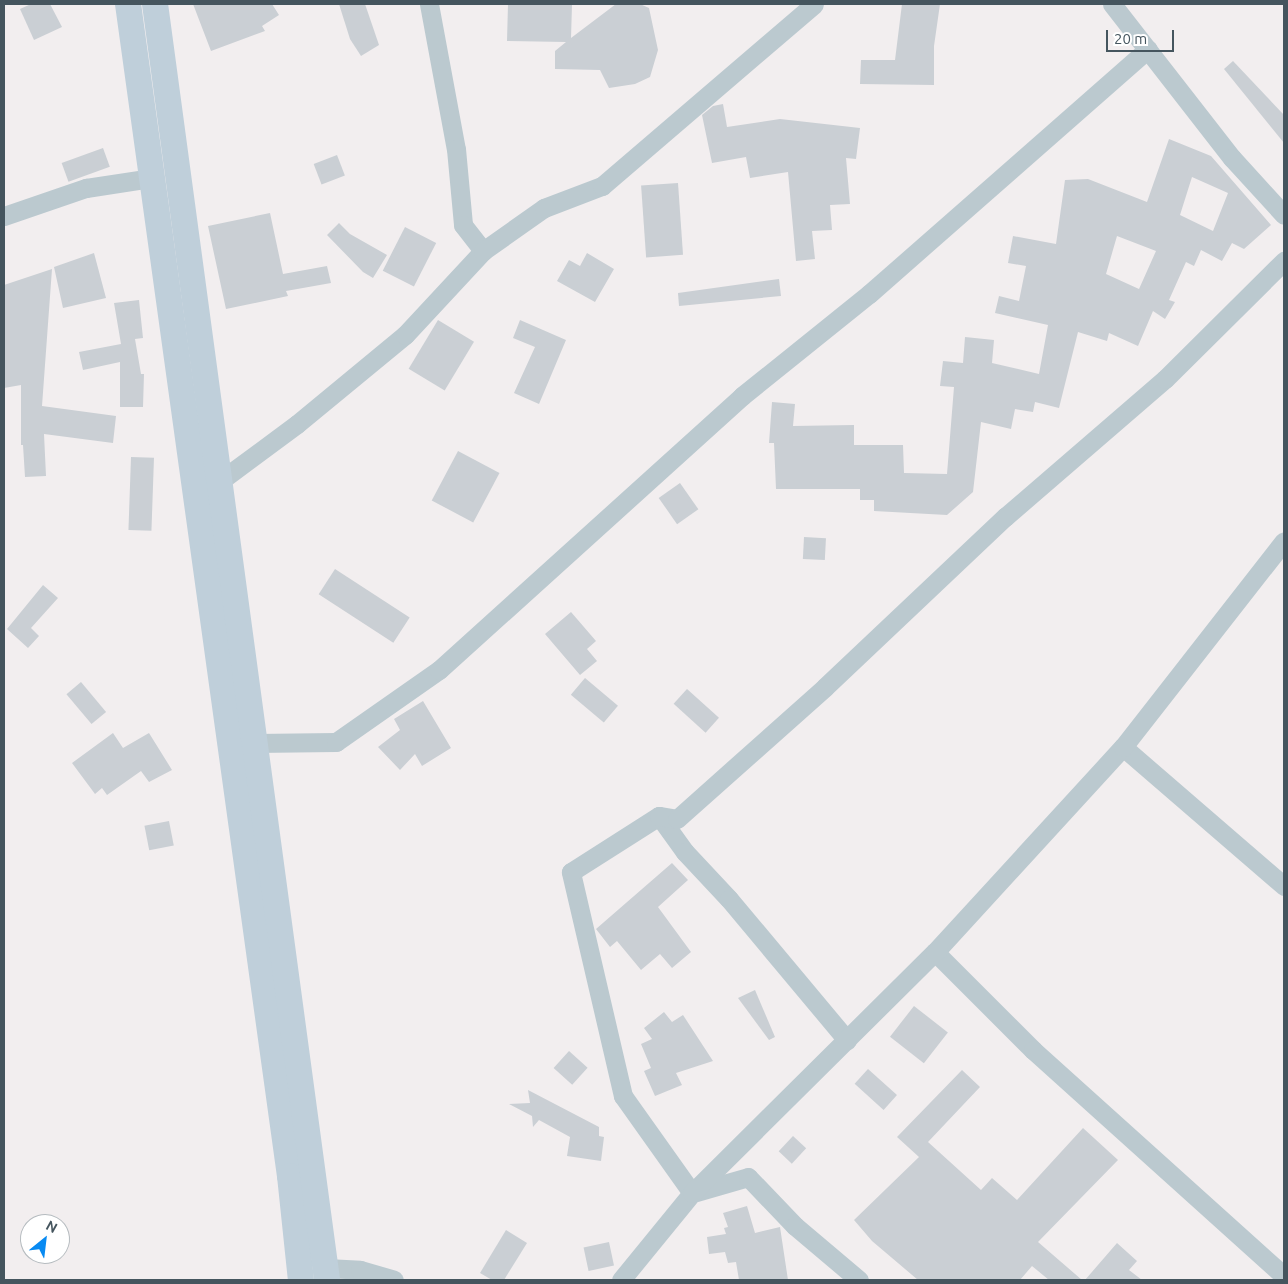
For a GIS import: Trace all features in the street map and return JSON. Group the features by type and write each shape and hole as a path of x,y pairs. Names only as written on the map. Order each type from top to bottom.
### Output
{"main road":[{"path":"128,4 152,178 288,1075 326,1274"},
{"path":"155,4 255,743 288,1075 301,1280"}],"street":[{"path":"429,4 456,149 462,225 483,251"},
{"path":"220,481 297,424 405,335 483,251 544,208 602,186 814,4"},
{"path":"1112,4 1232,158 1284,215"},
{"path":"255,743 336,742 439,670 742,396 869,294 1148,49"},
{"path":"4,216 86,188 152,178"},
{"path":"692,1193 623,1096 571,872 659,816 676,819 825,687 1005,517 1165,379 1284,261"},
{"path":"622,1280 692,1193 935,952 1123,747 1284,541"},
{"path":"1123,747 1284,886"},
{"path":"659,816 685,852 729,899 847,1040"},
{"path":"935,952 1033,1050 1284,1276"},
{"path":"692,1193 748,1176 796,1226 859,1280"},
{"path":"326,1274 360,1270 394,1280"}],"building":[{"path":"31,4 50,4 62,27 34,40 20,9"},
{"path":"193,4 272,4 279,15 262,26 265,31 211,51"},
{"path":"339,4 365,4 379,45 361,56 350,39"},
{"path":"508,4 572,5 571,38 616,4 640,4 649,8 658,50 650,77 635,84 609,88 600,70 555,69 555,51 566,42 507,41"},
{"path":"902,4 940,4 934,46 934,85 860,84 861,60 895,60"},
{"path":"1233,61 1284,115 1284,143 1224,69"},
{"path":"723,104 727,127 780,119 860,128 856,159 846,158 850,204 830,205 832,230 812,231 815,259 796,261 788,172 750,178 746,157 712,163 702,115 713,106"},
{"path":"1169,139 1211,156 1271,225 1244,249 1232,243 1222,261 1201,250 1194,266 1186,262 1169,300 1175,302 1165,319 1153,311 1138,346 1109,333 1107,341 1078,332 1059,408 1035,402 1033,412 1015,409 1011,429 981,422 973,492 947,515 874,511 874,500 860,500 860,489 776,489 774,443 769,443 772,402 795,404 793,426 854,425 854,445 903,445 904,473 947,474 954,387 940,386 943,361 963,363 965,337 994,340 992,363 1039,374 1048,325 995,313 999,296 1019,301 1026,266 1008,263 1013,236 1056,244 1065,180 1088,179 1147,202","holes":["1192,177 1228,193 1213,231 1180,215","1117,236 1156,251 1139,289 1106,274"]},
{"path":"103,148 110,167 68,182 62,163"},
{"path":"337,155 345,176 322,184 314,164"},
{"path":"678,183 683,255 646,257 641,186"},
{"path":"270,213 283,274 327,266 331,283 286,291 288,296 226,309 208,226"},
{"path":"339,223 350,234 387,255 373,278 363,272 327,235"},
{"path":"405,227 436,243 414,287 383,271"},
{"path":"94,253 106,298 63,308 54,267"},
{"path":"587,253 614,269 595,302 557,281 569,260 580,266"},
{"path":"52,269 42,406 116,416 113,443 44,434 46,476 25,477 23,445 21,445 21,385 4,388 4,285"},
{"path":"779,279 781,296 679,306 678,293"},
{"path":"139,300 143,338 135,339 141,374 144,374 143,407 120,407 120,362 83,370 79,352 121,344 114,303"},
{"path":"438,320 474,342 445,390 409,369"},
{"path":"520,320 566,340 539,404 514,393 535,347 513,338"},
{"path":"458,451 499,473 473,523 432,500"},
{"path":"131,457 154,458 151,531 128,530"},
{"path":"680,483 698,509 677,524 659,498"},
{"path":"804,537 826,538 825,560 803,559"},
{"path":"335,569 410,617 393,643 319,594"},
{"path":"43,585 58,598 31,628 39,636 28,648 7,629"},
{"path":"571,612 596,641 587,649 597,661 580,675 545,634"},
{"path":"585,678 618,706 604,722 571,695"},
{"path":"81,682 106,712 92,724 66,694"},
{"path":"687,689 719,718 706,733 674,704"},
{"path":"423,701 451,748 422,766 415,754 400,770 378,747 400,730 394,719"},
{"path":"113,733 123,748 149,733 172,770 149,782 141,771 107,795 102,788 95,794 72,763"},
{"path":"169,821 174,846 149,850 144,826"},
{"path":"672,863 688,880 658,907 691,952 672,968 660,954 641,970 617,941 610,947 596,929"},
{"path":"755,990 775,1037 769,1040 738,998"},
{"path":"914,1006 948,1032 924,1063 890,1037"},
{"path":"664,1012 672,1022 683,1015 713,1061 676,1073 682,1085 655,1096 644,1071 651,1068 641,1044 652,1039 644,1028"},
{"path":"569,1051 588,1068 572,1085 554,1068"},
{"path":"868,1069 897,1095 884,1110 855,1084"},
{"path":"962,1070 980,1087 928,1142 981,1190 992,1178 1017,1200 1083,1128 1118,1160 1038,1242 1082,1280 1049,1280 1032,1266 1020,1280 918,1280 872,1241 854,1220 919,1157 897,1137"},
{"path":"528,1090 599,1127 599,1136 604,1137 601,1161 567,1156 570,1137 539,1120 533,1127 532,1116 509,1104 530,1103"},
{"path":"793,1136 806,1148 792,1164 779,1151"},
{"path":"747,1206 755,1233 780,1227 788,1280 739,1280 736,1262 728,1263 725,1252 709,1254 707,1237 726,1234 724,1228 728,1227 723,1213"},
{"path":"506,1230 527,1243 504,1280 492,1280 480,1273"},
{"path":"609,1242 614,1265 589,1271 584,1247"},
{"path":"1117,1243 1137,1261 1129,1270 1142,1280 1085,1280"}]}
